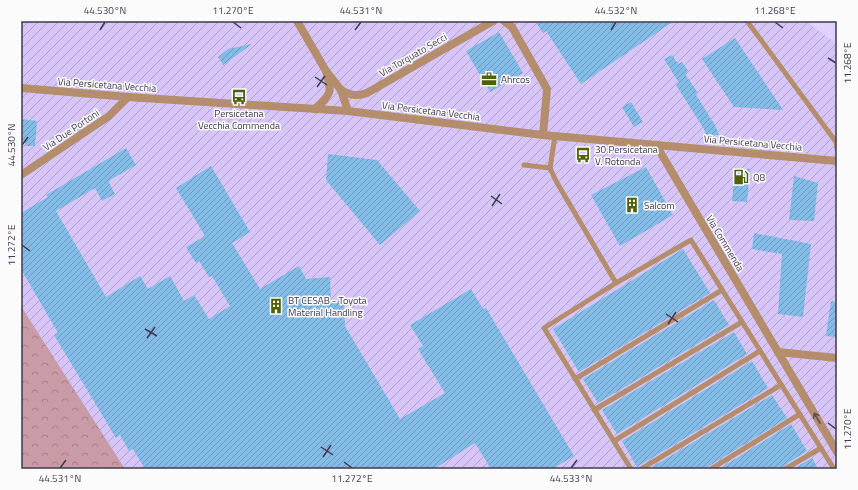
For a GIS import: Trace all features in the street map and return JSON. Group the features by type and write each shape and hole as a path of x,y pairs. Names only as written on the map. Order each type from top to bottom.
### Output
{"street":[{"path":"297,21 326,71 341,90 348,111"},
{"name":"Via Torquato Secci","path":"341,90 355,96 362,95 492,21"},
{"path":"504,21 512,27 547,89 543,135"},
{"path":"316,109 327,98 331,89 326,71"},
{"name":"Via Persicetana Vecchia","path":"21,88 128,97 348,111 543,135 837,161"},
{"name":"Via Due Portoni","path":"21,176 109,116 128,97"},
{"name":"Via Commenda","path":"656,145 837,452"},
{"path":"778,352 837,358"}],"lane":[{"path":"747,21 836,142 837,149"},
{"path":"555,136 550,168 556,181 616,283"},
{"path":"524,165 550,168"},
{"path":"631,469 544,328 616,283 691,240 834,469"},
{"path":"575,379 722,290"},
{"path":"594,410 742,322"},
{"path":"614,441 760,351"},
{"path":"641,469 781,385"},
{"path":"711,469 800,414"},
{"path":"785,469 821,448"}],"shaded area":[{"path":"21,21 806,21 837,44 837,469 125,469 21,306"}],"green space":[{"path":"21,306 125,469 21,469"}],"building":[{"path":"535,21 674,21 581,84 546,31 543,33"},
{"path":"499,32 523,73 490,92 466,51"},
{"path":"735,38 783,110 734,107 702,59"},
{"path":"252,44 223,65 218,57 228,49"},
{"path":"672,55 678,64 682,62 688,71 685,74 698,93 696,95 715,125 719,135 706,135 704,129 676,85 679,83 664,59"},
{"path":"631,102 643,122 634,127 622,107"},
{"path":"21,119 37,121 35,146 25,146 25,141 21,141"},
{"path":"126,148 136,165 108,181 115,194 102,201 95,188 56,211 106,297 140,276 148,289 170,276 184,301 194,295 209,319 230,306 212,276 209,277 199,261 196,263 186,247 205,236 176,188 211,166 250,232 232,243 260,289 299,266 306,279 330,277 331,302 344,302 345,326 400,419 445,393 418,349 423,346 410,325 471,289 483,309 486,308 574,456 552,469 491,469 475,443 434,469 145,469 133,449 129,451 120,435 116,438 54,335 58,333 21,269 21,213 48,197 46,195"},
{"path":"328,154 377,160 420,211 380,245 326,180"},
{"name":"Salcom","path":"646,167 673,215 620,246 591,195"},
{"path":"735,168 750,169 747,202 732,201"},
{"path":"794,176 818,183 814,221 789,220"},
{"path":"754,233 811,244 803,317 778,314 782,254 752,249"},
{"path":"683,249 710,293 579,372 553,329"},
{"path":"714,300 729,325 598,403 583,379"},
{"path":"831,301 837,302 837,337 826,336"},
{"path":"734,332 747,354 617,434 602,410"},
{"path":"752,361 768,388 637,467 622,441"},
{"path":"772,395 787,418 709,466 707,469 649,469"},
{"path":"791,424 807,451 783,466 781,469 719,469"},
{"path":"812,458 818,469 793,469"}],"place":[{"name":"Ahrcos","path":"489,79"},
{"name":"Persicetana Vecchia Commenda","path":"239,97"},
{"name":"30 Persicetana V. Rotonda","path":"583,155"},
{"name":"Q8","path":"741,177"},
{"name":"Salcom","path":"632,205"},
{"name":"BT CESAB - Toyota Material Handling","path":"276,306"}]}
